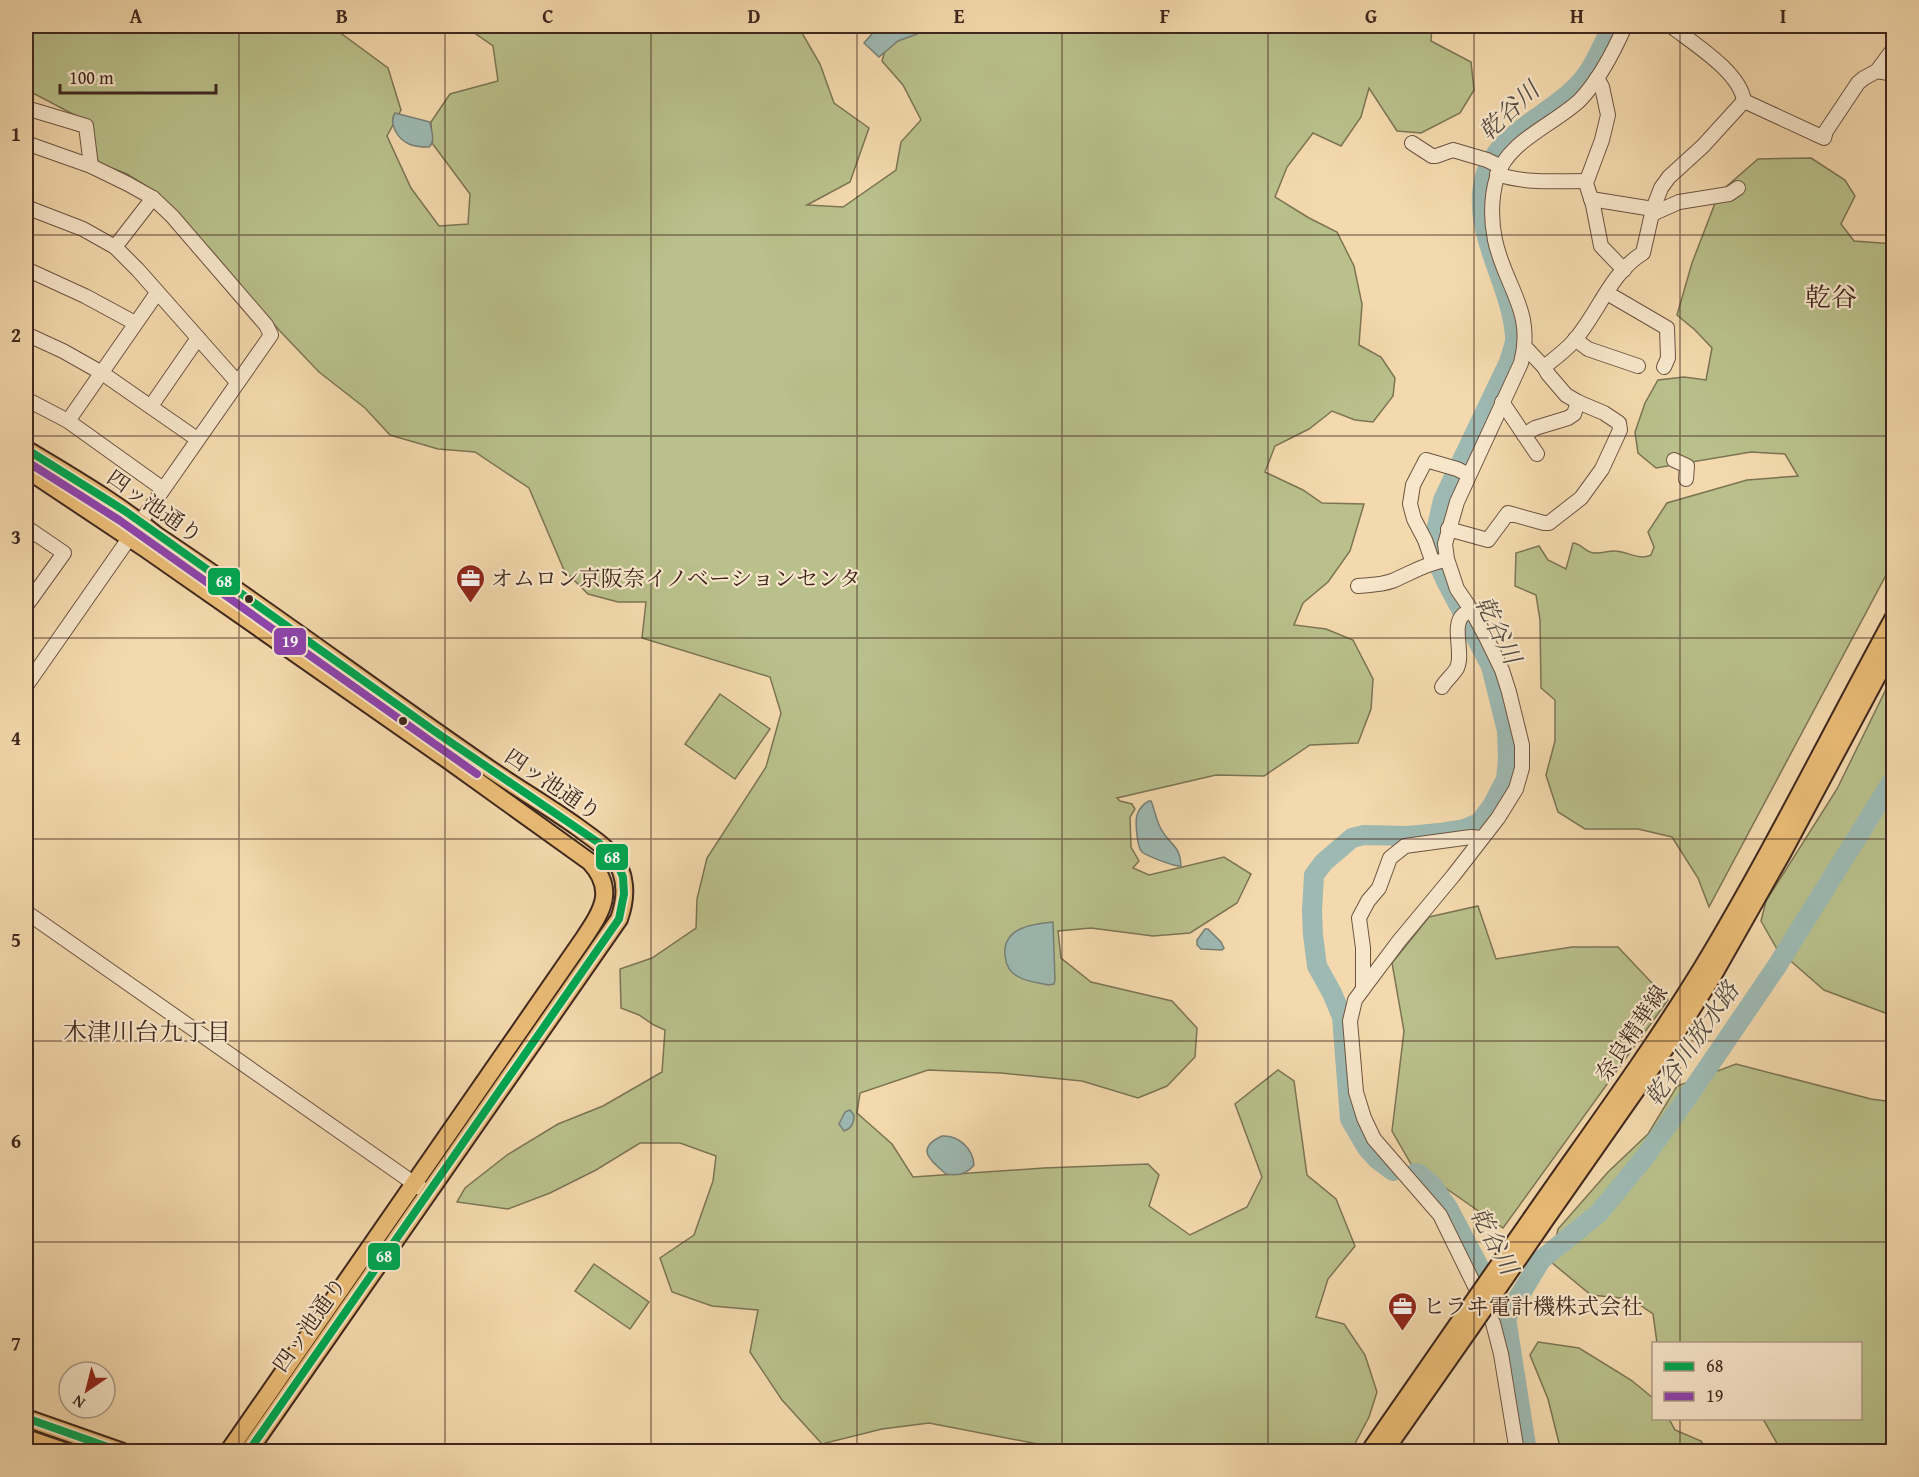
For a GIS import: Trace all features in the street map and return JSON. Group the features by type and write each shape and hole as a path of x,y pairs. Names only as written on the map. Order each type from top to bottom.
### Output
{"main road":[{"name":"四ッ池通り","path":"26,449 140,521 156,535 483,765 601,844 613,856 621,871 625,886 625,903 619,919 228,1452"},
{"name":"四ッ池通り","path":"26,469 448,760 590,862 598,870 603,882 605,894 603,907 597,918 248,1452"},
{"name":"奈良精華線","path":"1384,1452 1466,1324 1538,1219 1702,969 1768,852 1893,617"},
{"name":"奈良精華線","path":"1538,1219 1683,1023 1711,979 1783,852 1893,645"},
{"name":"奈良精華線","path":"1369,1452 1466,1324"},
{"path":"26,1418 123,1452"},
{"path":"26,1438 67,1452"}],"street":[{"path":"1441,561 1463,472 1502,402 1521,363 1525,347 1525,326 1520,305 1495,240 1492,199 1495,166 1524,140 1551,123 1580,99 1597,78 1625,26"},
{"path":"1671,26 1728,72 1739,86 1744,101 1824,138 1826,131 1858,83 1877,71 1893,48"},
{"path":"1877,71 1893,74"},
{"path":"1597,78 1602,87 1608,114 1602,140 1586,181 1601,246 1624,270"},
{"path":"1544,367 1575,339 1624,270 1643,253 1658,195 1669,177 1703,146 1744,101"},
{"path":"26,108 86,126 91,166"},
{"path":"26,143 91,166 153,198 180,225 266,325 271,335 26,686"},
{"path":"1412,143 1432,156 1453,150 1495,166 1511,179 1586,181"},
{"path":"1592,200 1653,211 1679,202 1729,194 1738,188"},
{"path":"115,247 153,198"},
{"path":"26,207 83,229 115,247 237,382"},
{"path":"26,269 85,296 135,323"},
{"path":"68,421 157,292"},
{"path":"1607,293 1667,328 1668,358 1665,367"},
{"path":"26,334 102,373 197,439"},
{"path":"152,406 198,338"},
{"path":"1575,339 1588,349 1638,366"},
{"path":"1448,529 1488,540 1508,513 1546,524 1581,498 1602,469 1621,427 1604,412 1566,395 1525,347"},
{"path":"26,399 68,421 163,489"},
{"path":"1502,402 1537,454"},
{"path":"1524,435 1535,428 1569,418 1574,414 1578,402"},
{"path":"1463,472 1426,460 1413,485 1411,508 1457,588 1467,613 1502,670 1522,745 1522,768 1516,789 1482,838 1355,1000 1350,1021 1356,1092 1364,1118 1374,1139 1440,1215 1493,1323 1501,1354 1517,1452"},
{"path":"1674,460 1687,466 1686,478"},
{"path":"26,527 64,553 26,606"},
{"path":"1358,586 1391,581 1419,567 1441,561"},
{"path":"1442,687 1457,668 1459,643 1457,626 1467,613"},
{"path":"1363,989 1363,948 1359,918 1368,901 1379,888 1390,858 1405,846 1471,837 1482,838"},
{"path":"26,912 421,1188"}],"green space":[{"path":"26,26 331,26 388,68 401,110 387,136 411,188 439,226 468,224 470,194 432,143 431,122 450,94 498,81 493,46 470,30 439,26 798,26 820,64 834,103 869,128 850,182 807,205 843,207 896,170 901,142 921,120 903,85 882,61 888,40 904,26 1432,26 1431,41 1471,62 1474,90 1460,113 1421,133 1397,131 1369,88 1361,117 1341,146 1313,133 1287,167 1275,197 1337,232 1354,266 1362,304 1359,345 1381,357 1395,378 1393,396 1373,422 1355,420 1332,411 1309,429 1275,446 1265,472 1303,490 1322,503 1364,504 1350,551 1328,582 1303,603 1294,625 1326,629 1353,640 1373,679 1371,709 1358,743 1310,745 1264,776 1216,775 1117,798 1132,804 1135,809 1130,817 1131,847 1139,861 1133,868 1149,875 1224,857 1251,874 1237,903 1190,933 1153,936 1091,928 1058,931 1061,958 1091,982 1172,1001 1197,1028 1195,1057 1167,1086 1138,1098 1082,1081 1001,1073 928,1070 860,1093 857,1113 892,1144 913,1177 1148,1164 1159,1175 1149,1206 1190,1235 1247,1207 1262,1177 1235,1104 1278,1070 1294,1081 1307,1175 1336,1199 1355,1246 1328,1279 1316,1317 1344,1324 1365,1355 1377,1392 1369,1417 1351,1451 1074,1451 929,1423 882,1429 822,1444 782,1400 750,1352 758,1310 712,1306 672,1292 660,1258 694,1235 713,1181 716,1156 680,1143 640,1143 596,1170 550,1193 508,1209 457,1202 465,1188 507,1155 558,1124 603,1106 662,1072 665,1030 621,1008 620,969 652,958 696,928 697,899 707,858 766,767 781,713 770,677 642,638 646,602 618,602 588,594 564,570 529,488 475,452 438,449 390,435 365,408 319,372 157,193 127,174 96,162 88,122 26,91"},
{"path":"1811,158 1845,180 1855,196 1841,224 1854,241 1893,244 1893,562 1709,907 1698,878 1672,837 1638,829 1585,829 1558,812 1546,775 1555,741 1555,700 1541,688 1540,620 1536,595 1515,586 1516,553 1539,546 1548,560 1566,569 1573,543 1593,553 1614,551 1646,557 1651,555 1654,547 1648,532 1667,503 1747,480 1798,476 1785,454 1751,452 1656,468 1638,453 1635,432 1645,403 1658,380 1684,377 1706,380 1712,348 1677,315 1692,263 1719,193 1758,159"},
{"path":"1893,675 1893,1016 1824,990 1777,949 1761,921 1766,901 1837,789"},
{"path":"720,694 770,729 735,779 685,744"},
{"path":"1478,906 1496,959 1572,947 1618,947 1668,1000 1503,1228 1411,1164 1392,1131 1404,1031 1392,963 1429,917"},
{"path":"1736,1064 1871,1099 1893,1102 1893,1451 1788,1451 1778,1445 1764,1420 1862,1420 1862,1342 1657,1342 1653,1314 1631,1299 1591,1295 1551,1262 1558,1229 1608,1172 1648,1134 1677,1086"},
{"path":"594,1264 649,1302 630,1329 575,1291"},
{"path":"1538,1342 1579,1348 1631,1380 1652,1397 1652,1420 1670,1420 1675,1430 1701,1441 1708,1451 1561,1451 1548,1399 1530,1355"}],"water":[{"path":"879,26 923,26 917,34 898,41 879,57 864,43"},
{"path":"395,113 430,122 433,139 431,145 429,147 414,146 401,139 393,126"},
{"path":"1151,801 1164,835 1179,853 1181,866 1155,858 1140,850 1137,815"},
{"path":"1053,922 1054,984 1024,980 1014,974 1005,959 1008,939 1013,933 1027,926"},
{"path":"1205,929 1208,929 1221,942 1224,948 1222,950 1201,949 1197,945 1197,940"},
{"path":"850,1110 854,1115 853,1121 844,1131 839,1124 845,1112"},
{"path":"942,1136 954,1138 964,1144 973,1159 974,1165 971,1168 961,1174 946,1174 931,1160 927,1150 934,1141"}],"waterway":[{"name":"乾谷川","path":"1393,1171 1367,1148 1350,1119 1342,1017 1317,966 1312,911 1314,875 1324,862 1352,838 1364,835 1408,836 1439,833 1464,829 1479,823 1492,806 1506,779 1507,731 1491,666 1445,579 1438,563 1435,545 1443,500 1509,362 1515,342 1507,296 1487,237 1482,197 1485,176 1502,146 1576,87 1591,69 1612,26"},
{"name":"乾谷川放水路","path":"1506,1318 1541,1260 1599,1213 1644,1158 1777,966 1894,778"},
{"name":"乾谷川","path":"1415,1173 1431,1184 1448,1208 1506,1318 1527,1452"}],"transit line":[{"name":"68","path":"26,449 125,511 440,735 599,843 616,861 623,877 624,894 619,919 248,1452"},
{"name":"19","path":"26,461 119,520 477,774"},
{"name":"68","path":"26,1418 122,1452"}],"place":[{"name":"オムロン京阪奈イノベーションセンタ","path":"470,604"},
{"name":"ヒラヰ電計機株式会社","path":"1402,1332"}],"district":[{"name":"乾谷","path":"1831,297"},
{"name":"木津川台九丁目","path":"147,1032"}]}
